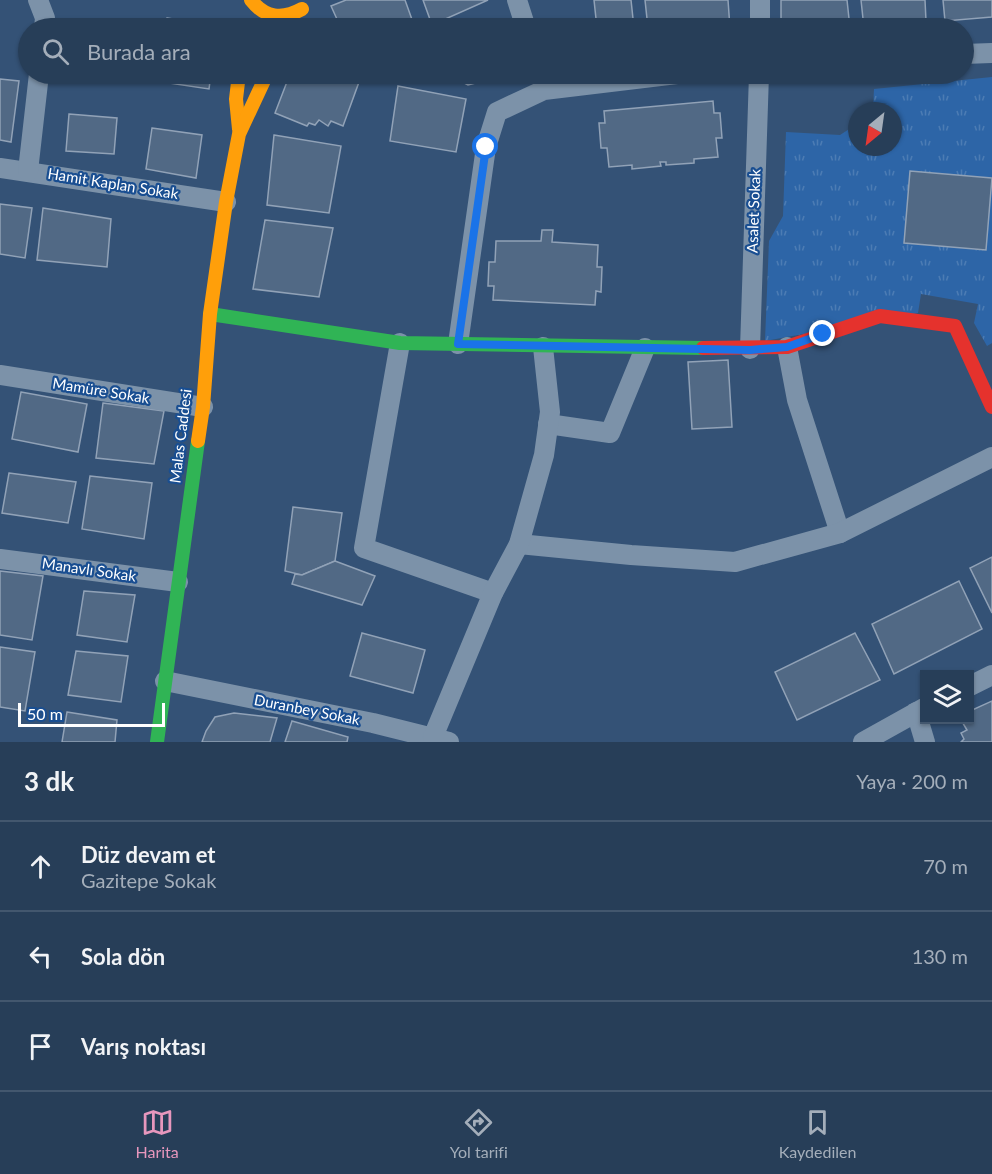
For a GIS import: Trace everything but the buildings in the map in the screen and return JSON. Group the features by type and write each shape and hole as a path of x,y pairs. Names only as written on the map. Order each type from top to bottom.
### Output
{"street":[{"path":"38,0 45,18"},
{"path":"250,0 263,13 283,17 293,15 308,2"},
{"path":"247,18 250,0"},
{"path":"517,0 523,18"},
{"path":"760,0 760,18"},
{"path":"296,18 308,2"},
{"path":"974,54 992,53"},
{"path":"28,171 38,84"},
{"path":"238,84 236,99 239,134"},
{"path":"239,134 262,84"},
{"path":"458,344 486,147 497,112 538,84"},
{"name":"Asalet Sokak","path":"750,350 759,84"},
{"name":"Malas Caddesi","path":"157,742 202,407 210,314 226,202 239,134"},
{"name":"Hamit Kaplan Sokak","path":"0,168 226,202"},
{"path":"210,314 400,343 750,350 787,347 880,316 955,326 992,407"},
{"path":"400,343 364,548 493,593"},
{"path":"441,740 493,593 519,544 544,455 549,412 543,346"},
{"path":"787,347 797,400 840,533"},
{"path":"548,424 610,433 645,348"},
{"name":"Mamüre Sokak","path":"0,375 202,407"},
{"path":"519,544 735,562 840,533 992,457"},
{"name":"Manavlı Sokak","path":"0,559 177,582"},
{"path":"974,684 992,675"},
{"name":"Duranbey Sokak","path":"165,681 371,733 441,740"},
{"path":"864,742 920,710"},
{"path":"922,724 925,742"}],"green space":[{"path":"992,77 992,343 987,346 974,323 978,304 921,294 918,313 765,341 769,241 783,216 786,132 840,135 848,130 848,156 902,156 902,102 873,102 874,89 923,84 974,84 974,79"}],"traffic: fast":[{"path":"210,314 400,343 703,348"},
{"path":"157,742 198,441"}],"traffic: slow":[{"path":"251,0 268,14 288,15 302,9"},
{"path":"238,84 236,99 239,129"},
{"path":"198,441 210,314 226,202 239,134 262,84"}],"traffic: jam":[{"path":"703,348 787,347 880,316 955,326 992,407"}],"route":[{"path":"486,147 458,344 750,350 787,347 823,334"}]}
